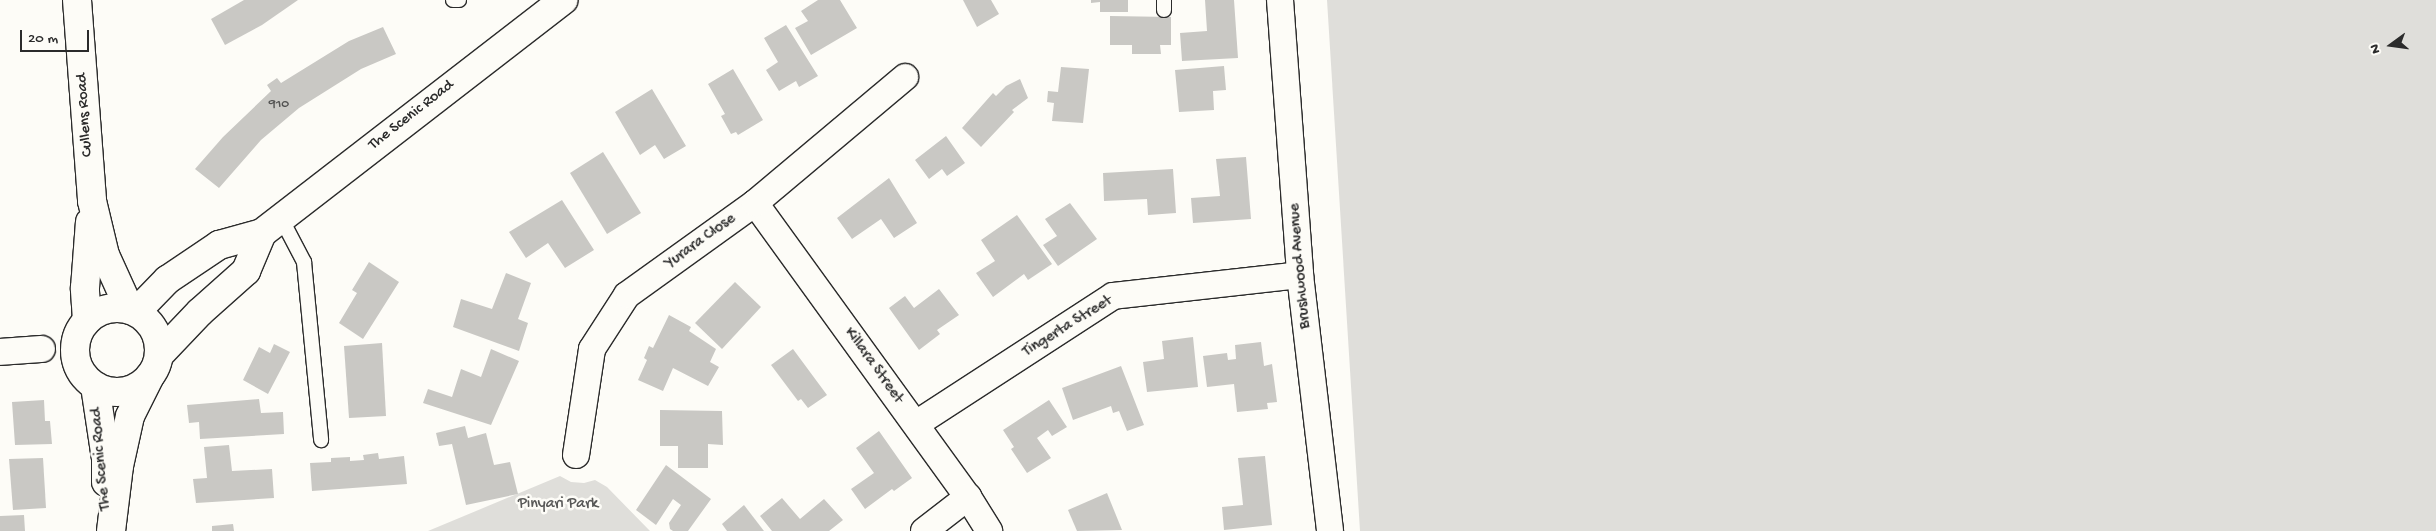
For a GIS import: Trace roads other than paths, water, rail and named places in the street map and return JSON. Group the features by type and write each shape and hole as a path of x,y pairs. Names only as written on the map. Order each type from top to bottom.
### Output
{"main road":[{"name":"Cullens Road","path":"77,0 92,201 85,288 87,320"},
{"name":"The Scenic Road","path":"133,311 167,280 219,245 271,225 563,0"},
{"name":"Cullens Road","path":"92,201 105,255 133,311"},
{"name":"The Scenic Road","path":"110,531 119,466 130,416 155,365 200,312 246,271 271,225"},
{"path":"107,308 133,311 154,330 158,342 155,365 131,390 119,392 95,386 85,378 78,367 75,342 87,320 107,308"},
{"name":"The Scenic Road","path":"95,386 106,459 110,531"}],"street":[{"name":"Brushwood Avenue","path":"1280,0 1300,275 1330,531"},
{"name":"Yurara Close","path":"576,454 592,349 628,295 755,203 905,77"},
{"name":"Killara Street","path":"755,203 916,424 968,497 989,531"},
{"name":"Tingerta Street","path":"916,424 1113,296 1300,275"},
{"path":"0,352 42,349"},
{"path":"924,531 968,497"}],"lane":[{"path":"453,0 459,0"},
{"path":"271,225 304,262 321,440"}],"park label":[{"name":"Pinyari Park","path":"558,505"}]}
